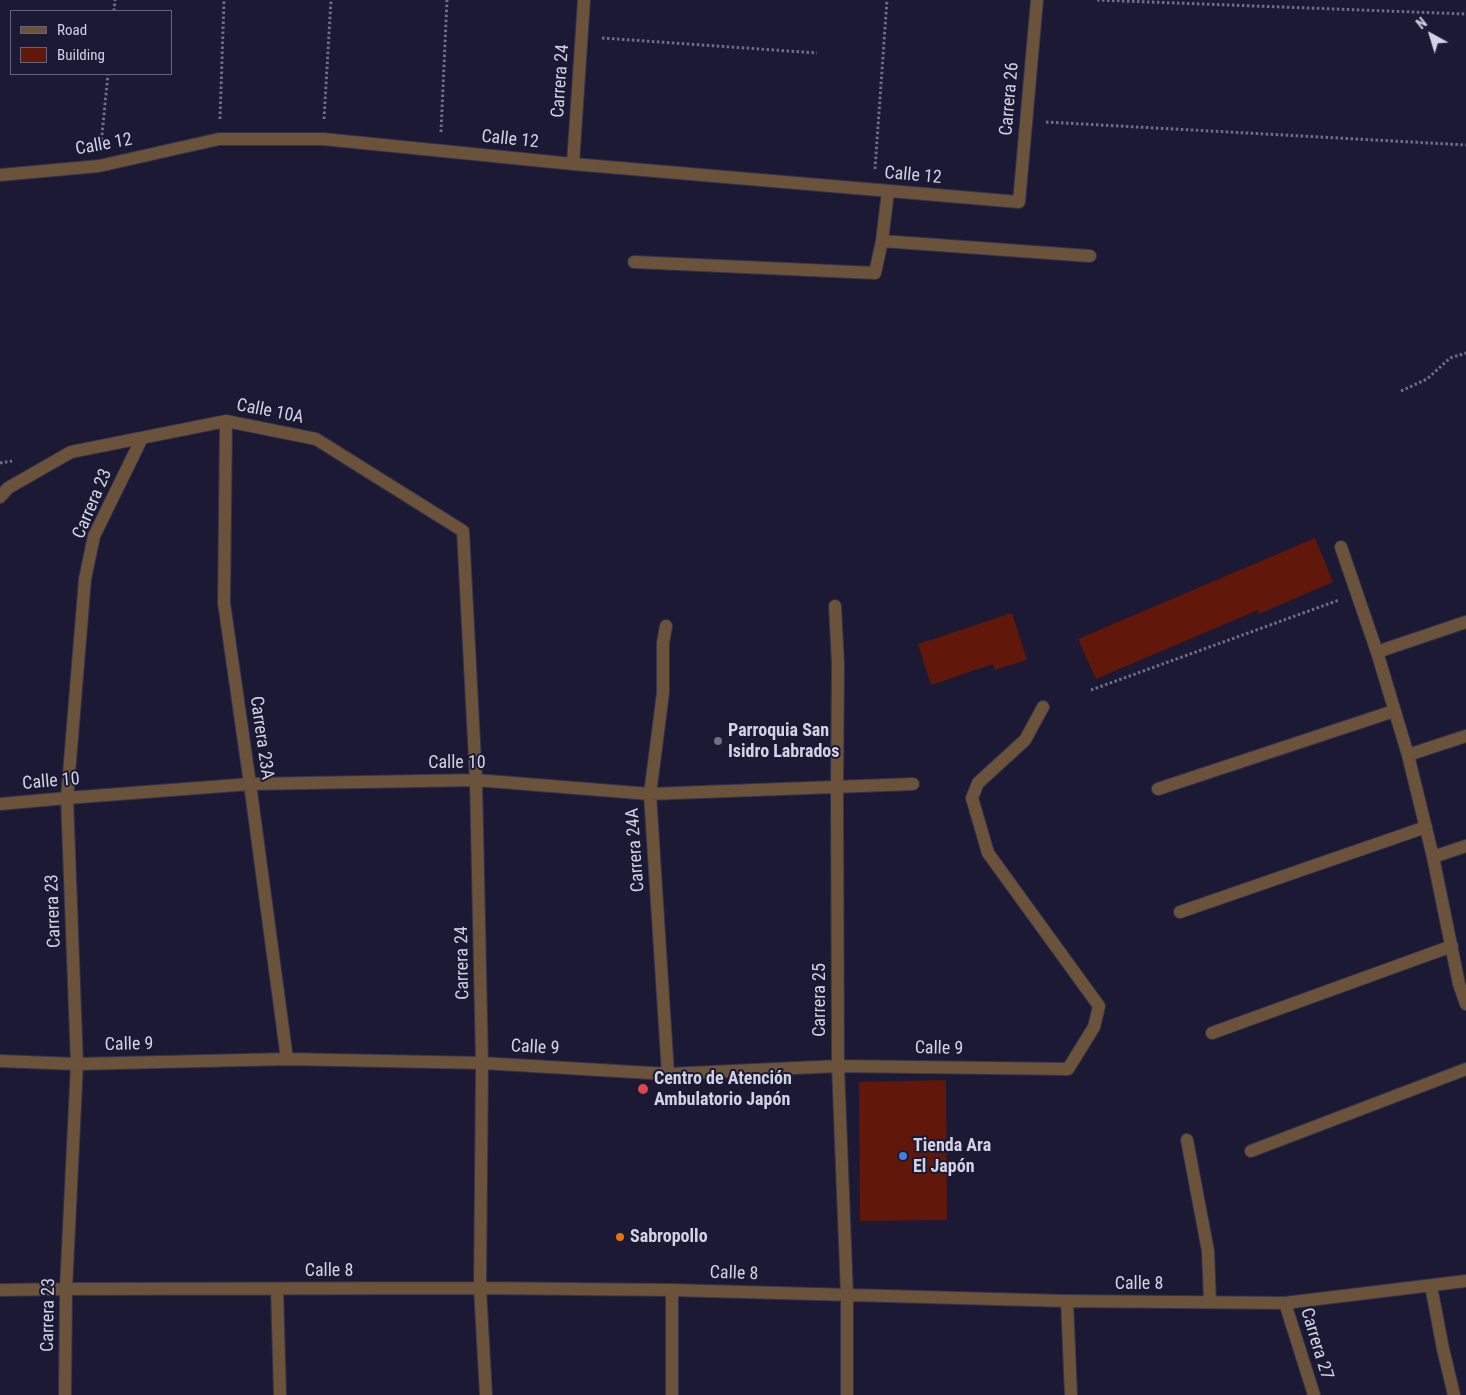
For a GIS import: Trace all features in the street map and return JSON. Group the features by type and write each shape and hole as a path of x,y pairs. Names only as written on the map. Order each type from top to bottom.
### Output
{"street":[{"name":"Carrera 24","path":"573,164 584,0"},
{"name":"Carrera 26","path":"1019,202 1037,0"},
{"name":"Calle 12","path":"0,174 99,166 219,139 323,139 573,164 1019,202"},
{"path":"634,262 875,273 882,241 888,191"},
{"path":"882,241 1090,256"},
{"name":"Calle 10A","path":"0,497 8,488 71,452 226,421 316,439 463,531"},
{"name":"Carrera 23A","path":"226,421 224,603 287,1059"},
{"name":"Carrera 23","path":"65,1395 66,1289 77,1064 67,798 84,579 94,536 142,438"},
{"name":"Carrera 24","path":"463,531 476,780 482,1063 480,1288 486,1395"},
{"path":"1342,546 1408,755 1452,946 1463,982 1466,1004"},
{"name":"Carrera 25","path":"836,606 838,664 838,1066 847,1295 848,1395"},
{"path":"1377,652 1466,622"},
{"name":"Carrera 24A","path":"666,626 663,643 663,693 650,794 668,1074"},
{"name":"Calle 9","path":"0,1061 77,1064 287,1059 482,1063 668,1074 838,1066 1068,1069 1094,1027 1099,1006 988,853 972,798 978,783 1025,740 1044,707"},
{"path":"1158,789 1394,711"},
{"path":"1408,755 1466,736"},
{"name":"Calle 10","path":"0,804 250,784 476,780 650,794 913,784"},
{"path":"1180,912 1426,828"},
{"path":"1433,857 1466,846"},
{"path":"1212,1033 1452,946"},
{"path":"1251,1151 1466,1070"},
{"path":"1187,1140 1208,1250 1210,1302"},
{"name":"Calle 8","path":"0,1290 480,1288 672,1290 1067,1301 1285,1303 1466,1281"},
{"path":"1432,1286 1443,1349 1454,1395"},
{"path":"277,1289 280,1395"},
{"path":"672,1290 672,1395"},
{"path":"1067,1301 1071,1395"},
{"name":"Carrera 27","path":"1285,1303 1314,1395"}],"path":[{"path":"219,139 224,0"},
{"path":"323,139 331,0"},
{"path":"440,150 448,0"},
{"path":"874,190 887,0"},
{"path":"1097,0 1466,14"},
{"path":"582,36 817,53"},
{"path":"99,166 108,75"},
{"path":"1026,121 1466,145"},
{"path":"1401,391 1427,379 1450,358 1466,352"},
{"path":"1091,690 1356,594"}],"building":[{"path":"1315,538 1333,582 1259,614 1258,610 1096,679 1078,639"},
{"path":"1012,613 1027,660 995,670 993,664 931,685 918,644"},
{"path":"946,1080 947,1220 860,1221 859,1082"}],"place":[{"name":"Parroquia San Isidro Labrados","path":"718,741"},
{"name":"Centro de Atención Ambulatorio Japón","path":"643,1089"},
{"name":"Tienda Ara El Japón","path":"903,1156"},
{"name":"Sabropollo","path":"620,1237"}]}
